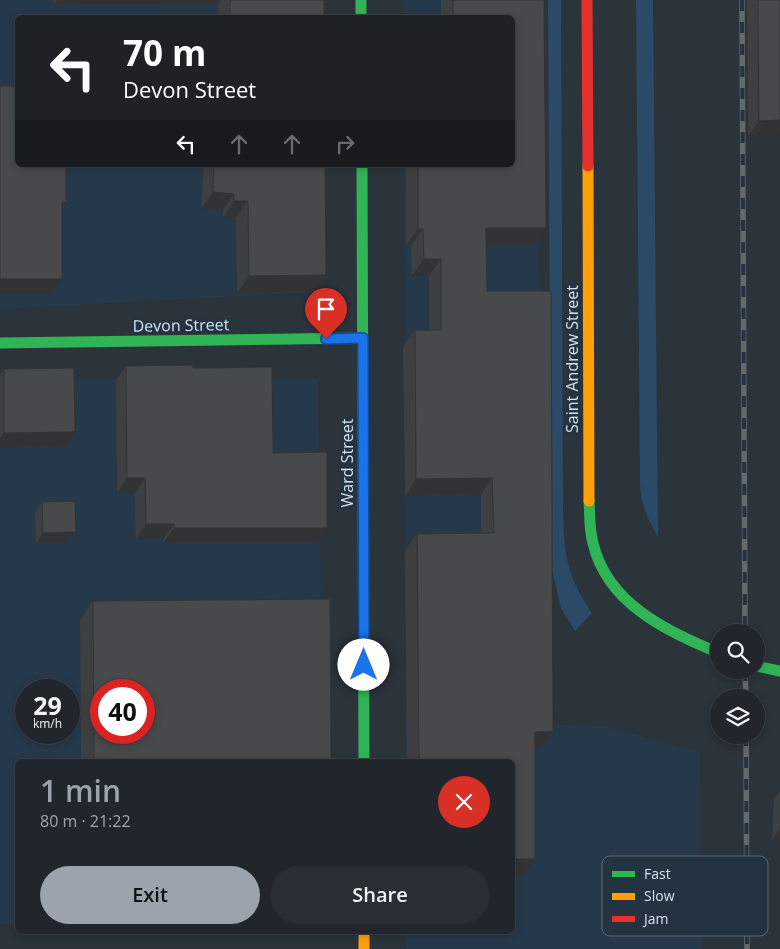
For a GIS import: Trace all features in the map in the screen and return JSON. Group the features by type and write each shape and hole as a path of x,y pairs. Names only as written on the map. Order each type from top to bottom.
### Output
{"street":[{"path":"361,0 361,15"},
{"name":"Saint Andrew Street","path":"587,0 589,498 590,526 594,551 604,574 616,591 634,608 656,624 710,650"},
{"name":"Ward Street","path":"362,167 364,759"},
{"name":"Devon Street","path":"0,343 363,338"},
{"path":"765,668 780,671"},
{"path":"364,934 364,949"}],"shaded area":[{"path":"0,0 316,0 316,15 15,15 15,167 316,167 316,292 0,309"},
{"path":"404,0 537,0 542,724 603,726 700,752 701,856 602,856 602,936 701,936 701,949 406,949 406,934 515,934 515,759 406,759 404,167 515,167 515,15 404,15"},
{"path":"548,0 561,0 564,540 572,575 592,613 575,631 561,608 551,565"},
{"path":"636,0 653,0 658,537 645,511 640,483"},
{"path":"318,379 323,759 15,759 15,924 0,924 0,380"}],"building":[{"path":"230,0 324,0 324,15 230,15"},
{"path":"453,0 544,0 546,228 486,228 487,291 551,291 553,731 535,732 535,859 515,859 515,759 419,759 417,534 494,533 492,478 416,479 415,330 441,330 441,259 424,259 423,229 418,229 418,167 515,167 515,15 453,15"},
{"path":"758,0 780,0 780,120 759,121"},
{"path":"0,86 15,86 15,167 66,167 66,202 62,202 62,279 0,279"},
{"path":"214,167 325,167 326,275 249,276 248,201 234,201 234,194 213,192"},
{"path":"193,365 193,368 272,367 273,453 327,452 327,528 174,528 174,524 146,524 145,478 127,478 126,366"},
{"path":"74,368 75,432 4,433 4,369"},
{"path":"75,501 76,532 43,533 42,502"},
{"path":"330,599 331,759 94,759 94,744 155,744 155,679 93,679 93,601"}],"railway":[{"path":"742,0 745,624"},
{"path":"745,679 746,689"},
{"path":"746,744 747,856"},
{"path":"747,936 747,949"}],"traffic: fast":[{"path":"361,0 361,15"},
{"path":"362,167 364,759"},
{"path":"0,343 363,338"},
{"path":"589,501 593,543 600,564 611,583 625,599 660,625 710,649"},
{"path":"765,668 780,671"}],"traffic: slow":[{"path":"588,166 589,501"},
{"path":"364,934 364,949"}],"traffic: jam":[{"path":"587,0 588,166"}],"route":[{"path":"326,339 363,338 364,665"}]}
